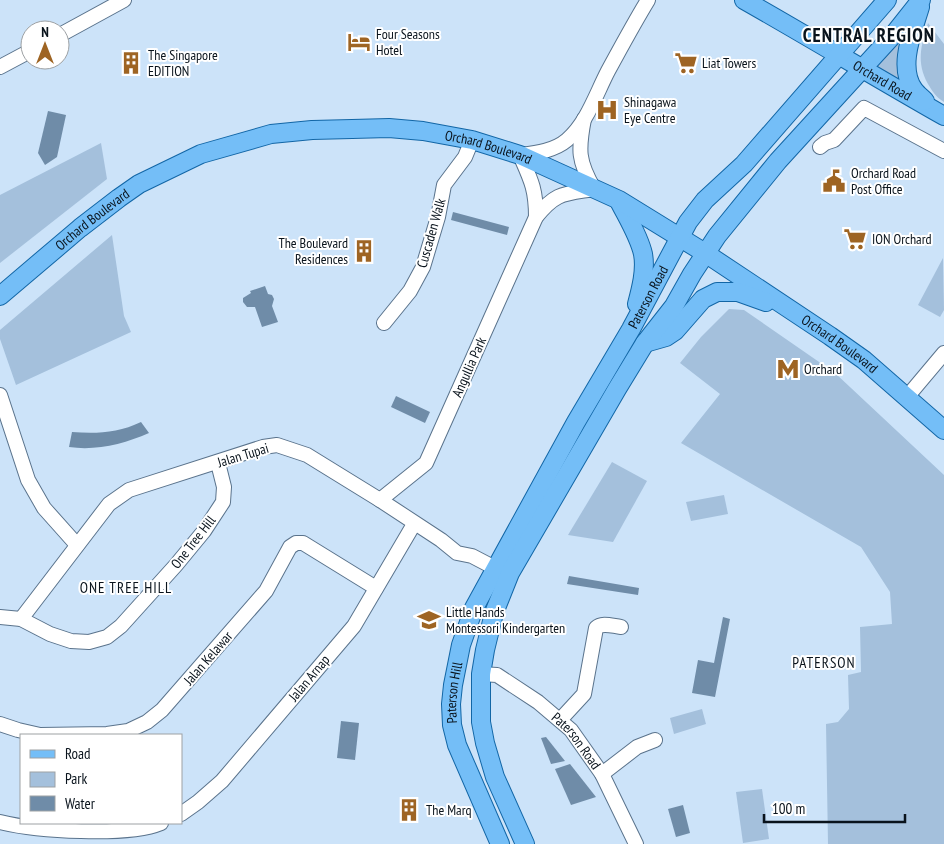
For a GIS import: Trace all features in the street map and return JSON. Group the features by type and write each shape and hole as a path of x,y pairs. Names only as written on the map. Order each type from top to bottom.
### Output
{"main road":[{"name":"Orchard Road","path":"744,0 938,112"},
{"name":"Paterson Road","path":"502,571 576,422 631,328 688,222 705,200 744,164 887,0"},
{"name":"Paterson Road","path":"502,571 645,343 674,306 717,236 778,161 894,34 921,0"},
{"path":"921,0 910,38 907,66 908,77 913,89 938,112"},
{"name":"Orchard Boulevard","path":"0,296 80,228 119,198 139,184 201,154 271,134 312,130 389,128 423,131 472,140 520,155 619,200 705,253 859,357 944,430"},
{"path":"619,200 643,254 643,274 631,328"},
{"path":"645,343 666,337 702,299 717,292 738,292 796,314"},
{"name":"Paterson Hill","path":"502,571 485,650 489,675 481,722 484,743 495,777 525,844"},
{"name":"Paterson Hill","path":"500,844 457,745 452,725 452,704 461,645 474,608 502,571"}],"street":[{"path":"70,30 124,0"},
{"path":"520,155 539,152 560,145 574,133 584,119 608,71 648,0"},
{"path":"0,67 20,56"},
{"path":"820,146 834,140 864,108 944,151"},
{"path":"584,119 580,137 581,160 584,172 594,189"},
{"name":"Cuscaden Walk","path":"384,323 410,290 423,267 438,218 444,185 465,157 472,140"},
{"name":"Angullia Park","path":"520,155 533,185 536,199 536,217"},
{"name":"Angullia Park","path":"380,500 426,463 536,217 548,202 557,197 568,193 594,189"},
{"path":"910,400 944,353"},
{"path":"910,400 944,366"},
{"path":"0,395 28,480 44,508 77,544"},
{"name":"Jalan Tupai","path":"21,619 109,504 129,490 263,447 277,445 306,454 380,500 441,540 457,553 472,556 502,571"},
{"name":"One Tree Hill","path":"0,617 21,619 50,634 71,641 89,642 107,637 121,626 176,565 204,531 223,502 224,487 218,462"},
{"name":"Jalan Arnap","path":"182,813 198,802 228,774 354,626 414,524"},
{"name":"Jalan Kelawar","path":"107,734 128,731 147,722 162,710 266,591 290,547 296,543 303,542 376,588"},
{"path":"560,720 584,694 596,628 603,624 621,627"},
{"name":"Paterson Road","path":"489,675 538,702 572,730 602,774 636,844"},
{"name":"Jalan Kelawar","path":"0,724 36,734"},
{"path":"602,774 637,747 655,740"},
{"path":"0,822 79,831 125,829 158,824"}],"green space":[{"path":"928,23 944,44 944,102 931,89 922,68 921,54"},
{"path":"894,34 910,39 913,89 861,69"},
{"path":"101,143 107,179 0,263 0,195"},
{"path":"112,235 124,316 131,332 16,385 0,339 0,330"},
{"path":"943,258 944,310 940,317 918,305"},
{"path":"729,309 744,310 835,373 944,475 944,844 828,844 826,724 838,722 849,709 848,675 861,672 860,627 892,624 890,592 861,547 681,443 720,394 680,363 701,337"},
{"path":"612,462 647,481 613,542 568,535"},
{"path":"724,495 728,514 691,521 686,502"},
{"path":"702,709 706,724 674,734 670,718"},
{"path":"762,789 769,839 743,843 736,792"}],"water":[{"path":"48,111 66,115 57,157 45,165 38,153"},
{"path":"453,212 509,227 507,235 451,220"},
{"path":"265,286 268,294 272,295 274,299 272,306 278,322 262,327 255,307 247,307 243,302 243,298 251,293 250,291"},
{"path":"396,396 430,412 425,423 391,407"},
{"path":"141,422 149,433 110,446 69,447 72,432 107,432"},
{"path":"569,576 639,588 638,595 567,584"},
{"path":"723,617 730,619 715,697 692,693 698,660 714,663"},
{"path":"341,721 359,723 355,760 337,758"},
{"path":"546,737 565,761 551,764 541,738"},
{"path":"570,764 596,797 571,805 555,769"},
{"path":"683,805 690,833 676,837 668,809"}],"place":[{"name":"Four Seasons Hotel","path":"359,42"},
{"name":"The Singapore EDITION","path":"131,63"},
{"name":"Liat Towers","path":"686,63"},
{"name":"Shinagawa Eye Centre","path":"607,110"},
{"name":"Orchard Road Post Office","path":"834,181"},
{"name":"ION Orchard","path":"855,239"},
{"name":"The Boulevard Residences","path":"364,251"},
{"name":"Orchard","path":"788,369"},
{"name":"Little Hands Montessori Kindergarten","path":"429,620"},
{"name":"The Marq","path":"409,810"}],"district":[{"name":"CENTRAL REGION","path":"869,35"},
{"name":"ONE TREE HILL","path":"126,587"},
{"name":"PATERSON","path":"824,662"}]}
